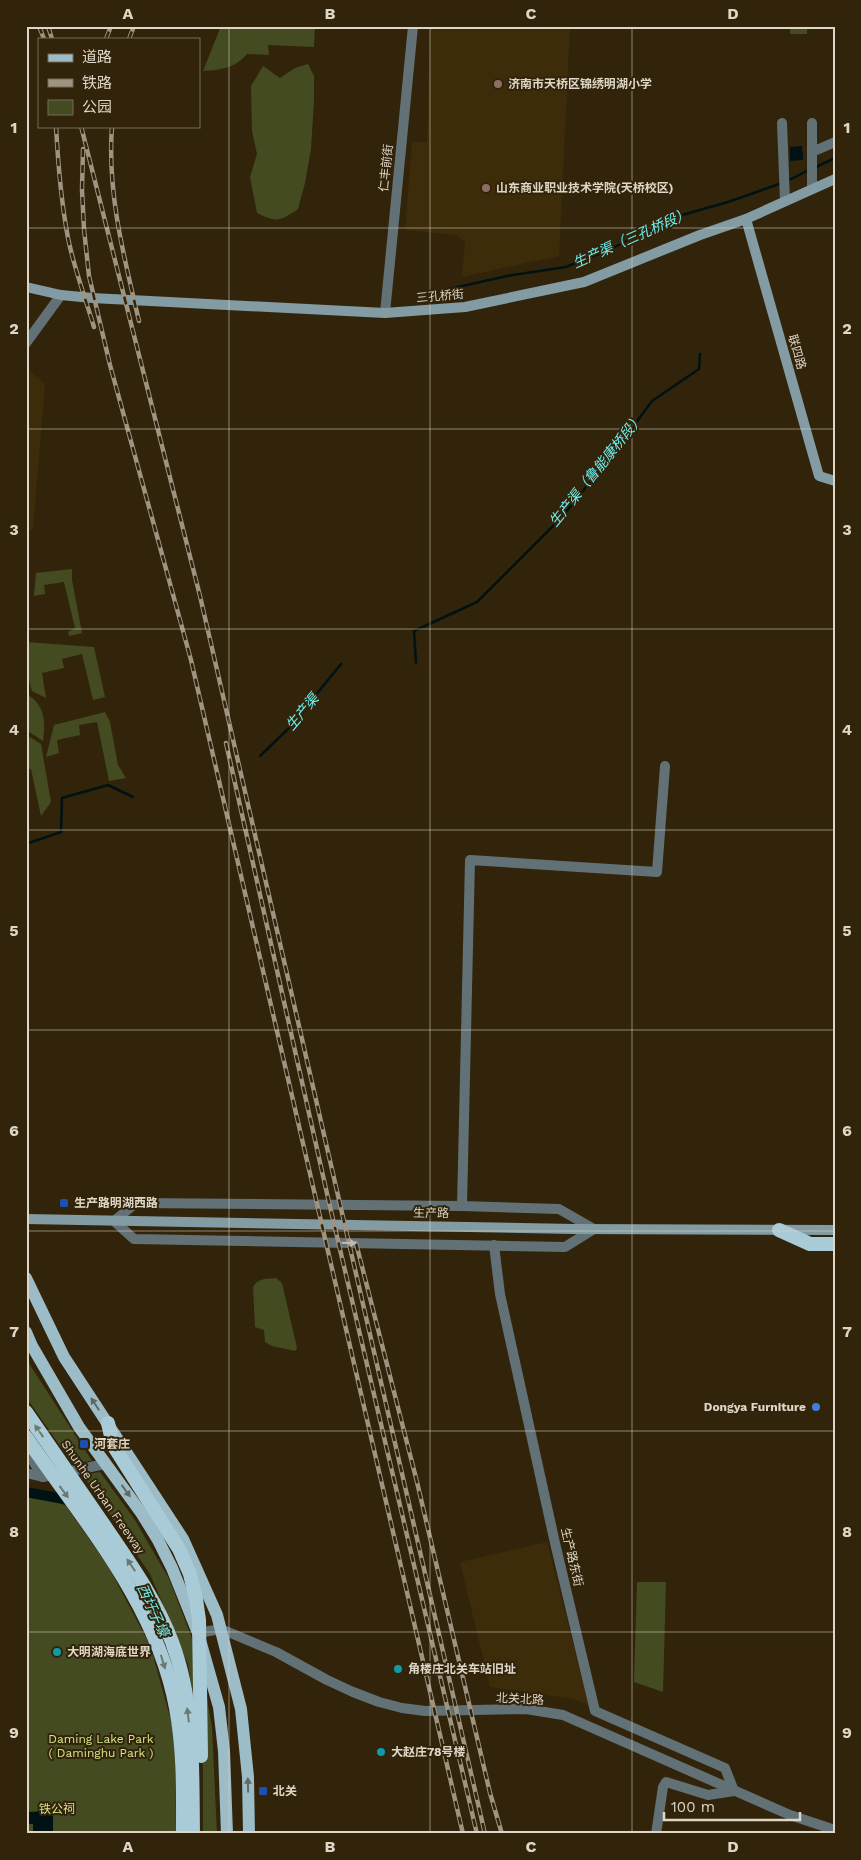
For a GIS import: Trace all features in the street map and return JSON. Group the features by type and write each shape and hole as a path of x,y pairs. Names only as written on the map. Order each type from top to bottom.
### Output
{"highway":[{"path":"779,1230 810,1244 835,1244"},
{"name":"Shunhe Urban Freeway","path":"26,1412 134,1569 156,1607 172,1643 186,1694 192,1744 193,1834"},
{"path":"108,1423 113,1445 179,1550 190,1574 196,1599 199,1620 201,1834"},
{"path":"26,1437 121,1574 147,1620 159,1648 170,1684 179,1730 183,1783 182,1834"}],"main road":[{"name":"三孔桥街","path":"26,286 61,295 385,313 465,307 584,282 700,234 746,218 835,179"},
{"name":"联四路","path":"746,218 819,476 835,481"},
{"name":"生产路","path":"26,1219 594,1229 835,1230"},
{"path":"26,1278 64,1356 183,1539 217,1615 241,1709 248,1777 249,1834"},
{"path":"26,1332 32,1346 79,1427 142,1514 172,1568 198,1634 219,1707 224,1751 226,1834"}],"street":[{"name":"仁丰前街","path":"385,313 413,26"},
{"path":"782,123 784,201"},
{"path":"812,123 812,189"},
{"path":"812,157 835,142"},
{"path":"26,343 61,295"},
{"path":"462,1206 470,860 656,872 666,766"},
{"path":"136,1202 462,1206 559,1209 594,1229 565,1247 134,1239 114,1221 136,1202"},
{"name":"生产路东街","path":"494,1245 500,1294 555,1543 595,1711 725,1768 734,1791"},
{"path":"26,1450 43,1476"},
{"path":"26,1473 43,1476 105,1464"},
{"path":"198,1634 220,1629"},
{"name":"北关北路","path":"220,1629 276,1652 327,1680 378,1702 425,1711 526,1709 563,1715 790,1815 835,1830"},
{"path":"656,1834 663,1787 666,1782 708,1795 734,1791"}],"shaded area":[{"path":"430,26 570,26 559,256 462,277 465,242 456,235 405,230 412,142 427,142"},
{"path":"802,146 803,160 790,161 790,147"},
{"path":"26,368 45,384 33,530 26,529"},
{"path":"547,1542 589,1705 573,1699 490,1687 460,1562"},
{"path":"49,1811 53,1816 53,1834 33,1834 33,1824 27,1824 27,1812"}],"green space":[{"path":"221,26 315,26 314,47 268,45 269,55 247,54 233,65 216,70 203,71"},
{"path":"790,26 807,26 807,34 790,34"},
{"path":"308,64 314,76 314,101 311,149 305,183 298,209 282,218 269,218 257,213 250,177 257,154 252,131 251,86 263,66 280,78 295,68"},
{"path":"72,569 72,580 82,633 69,636 68,632 75,628 64,582 44,585 45,594 34,596 36,573"},
{"path":"26,642 94,647 105,697 93,700 82,654 62,659 64,668 42,673 46,698 32,691 26,669"},
{"path":"26,694 41,708 44,720 43,741 29,732 29,721 26,716"},
{"path":"105,712 110,722 118,765 126,778 109,781 97,722 79,725 80,735 57,740 59,753 46,757 54,725"},
{"path":"30,737 41,744 51,802 41,816 31,769 26,770 26,742"},
{"path":"276,1278 282,1283 297,1348 295,1351 272,1346 265,1342 264,1330 255,1327 253,1287 260,1280"},
{"path":"26,1357 92,1461 72,1463 26,1397"},
{"path":"100,1472 135,1520 169,1579 200,1659 212,1727 217,1834 203,1834 203,1766 188,1664 150,1574 83,1475"},
{"name":"Daming Lake Park ( Daminghu Park )","path":"26,1486 66,1506 108,1566 150,1645 175,1735 176,1834 26,1834"},
{"path":"637,1582 666,1582 663,1692 634,1682"}],"waterway":[{"name":"生产渠（三孔桥段）","path":"816,167 835,158"},
{"name":"生产渠（三孔桥段）","path":"787,181 809,170"},
{"name":"生产渠（三孔桥段）","path":"449,289 507,276 566,267 611,249 668,219 728,202 782,183"},
{"name":"生产渠（鲁能康桥段）","path":"416,663 414,631 477,602 561,518 612,455 652,401 699,369 700,354"},
{"name":"生产渠","path":"260,756 288,729 341,664"},
{"name":"生产渠","path":"26,844 61,832 62,798 108,785 133,797"},
{"path":"26,1492 74,1501"}],"railway":[{"path":"39,26 44,38"},
{"path":"48,26 52,38"},
{"path":"106,38 111,26"},
{"path":"129,38 134,26"},
{"path":"56,128 63,210 68,238 76,271 94,327"},
{"path":"82,128 200,596 485,1834"},
{"path":"112,128 111,151 114,200 139,321"},
{"path":"83,149 82,190 89,276 110,365 191,660 463,1834"},
{"path":"226,743 328,1198 477,1834"},
{"path":"356,1243 417,1482 490,1793 502,1834"}],"place":[{"name":"济南市天桥区锦绣明湖小学","path":"498,84"},
{"name":"山东商业职业技术学院(天桥校区)","path":"486,188"},
{"name":"生产路明湖西路","path":"64,1203"},
{"name":"Dongya Furniture","path":"816,1407"},
{"name":"河套庄","path":"84,1444"},
{"name":"大明湖海底世界","path":"57,1652"},
{"name":"角楼庄北关车站旧址","path":"398,1669"},
{"name":"大赵庄78号楼","path":"381,1752"},
{"name":"北关","path":"263,1791"}],"water label":[{"name":"西圩子壕","path":"153,1610"}],"park label":[{"name":"铁公祠","path":"57,1809"}]}
